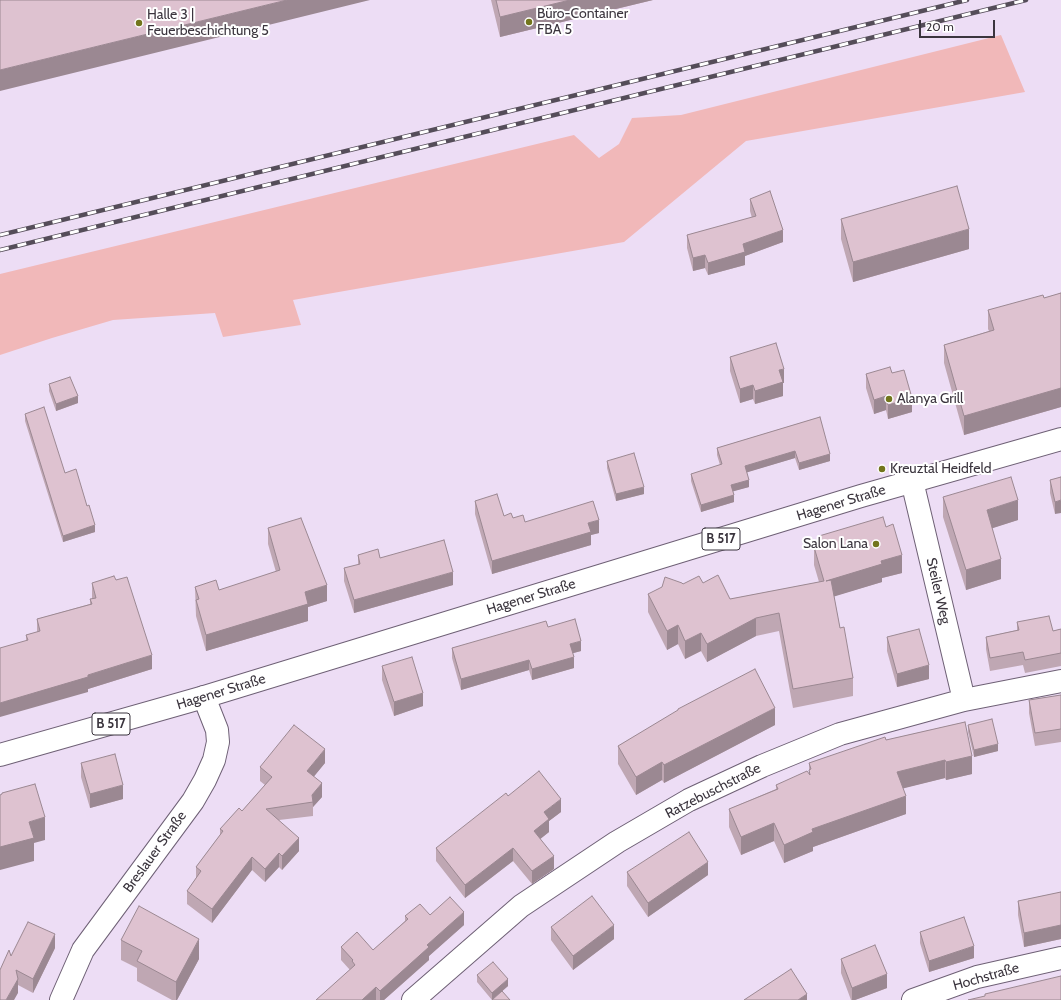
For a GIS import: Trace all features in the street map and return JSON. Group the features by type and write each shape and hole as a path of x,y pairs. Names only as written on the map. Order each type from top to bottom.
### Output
{"street":[{"name":"Hagener Straße","path":"0,755 204,697 912,481 1061,439"},
{"name":"Steiler Weg","path":"912,481 964,700"},
{"name":"Ratzebuschstraße","path":"413,1000 521,906 617,842 689,800 762,766 840,734 964,700 1061,681"},
{"name":"Breslauer Straße","path":"61,1000 83,950 193,801 205,780 214,760 218,742 217,730 204,697"},
{"name":"Hochstraße","path":"913,1000 977,976 1061,958"}],"shaded area":[{"path":"1001,35 1025,92 746,141 624,242 293,300 301,325 223,337 215,313 113,320 0,355 0,274 574,135 599,158 619,144 632,118 681,115"}],"building":[{"path":"0,0 287,0 0,70"},
{"path":"496,0 570,0 500,17"},
{"path":"957,186 969,229 853,262 841,219"},
{"path":"770,191 783,230 743,244 745,252 708,263 705,255 693,258 687,235 756,216 750,199"},
{"path":"1061,293 1061,388 964,416 944,345 994,330 988,310 1043,295 1044,298"},
{"path":"776,343 784,369 779,370 783,382 755,391 753,385 740,389 730,357"},
{"path":"890,367 892,373 904,370 912,398 888,405 886,396 874,400 866,374"},
{"path":"70,377 78,396 56,404 49,384"},
{"path":"44,407 65,473 76,469 87,506 89,505 95,525 63,536 25,414"},
{"path":"820,417 830,454 799,463 795,451 745,466 749,480 731,485 734,495 701,505 691,474 722,464 717,448"},
{"path":"634,453 644,487 616,494 607,461"},
{"path":"1011,477 1018,500 987,510 1001,559 966,570 943,497"},
{"path":"1061,477 1061,500 1055,502 1050,480"},
{"path":"497,494 504,516 511,513 513,518 523,515 525,522 593,501 599,520 588,523 591,532 492,561 475,501"},
{"path":"883,517 886,527 893,524 902,555 881,561 882,564 826,581 831,580 840,628 844,627 853,678 793,689 779,613 756,618 707,644 701,633 685,641 678,625 667,631 648,594 662,587 665,577 683,584 699,576 703,583 718,575 730,599 824,581 814,547 822,545 819,536"},
{"path":"301,518 327,585 305,592 308,604 206,635 196,600 199,599 195,587 216,580 219,590 280,570 268,528"},
{"path":"444,540 453,572 354,600 344,568 360,564 358,555 378,549 380,558"},
{"path":"114,576 116,580 127,577 152,655 88,675 88,677 0,703 0,648 28,640 26,635 40,631 37,619 92,604 90,599 96,598 92,583"},
{"path":"1049,616 1053,631 1061,629 1061,653 1025,660 1023,652 990,658 986,637 1019,630 1017,622"},
{"path":"575,619 581,641 570,644 574,657 532,669 529,660 461,679 452,648 546,621 548,627"},
{"path":"919,629 929,665 897,674 887,637"},
{"path":"412,657 423,693 394,702 382,666"},
{"path":"755,669 775,708 664,765 662,762 636,777 618,746 678,709"},
{"path":"1061,695 1061,729 1035,733 1029,700"},
{"path":"992,719 998,744 974,750 968,725"},
{"path":"965,722 972,756 946,762 945,760 897,772 906,796 812,829 813,832 784,845 774,823 741,837 729,809 778,789 776,785 807,771 810,775 809,770 811,769 809,763 885,737 886,740"},
{"path":"294,725 325,749 307,771 322,783 312,795 313,802 266,809 299,838 282,856 279,853 265,869 252,857 212,909 187,891 201,871 196,867 223,831 220,829 239,808 242,811 272,777 260,767"},
{"path":"115,754 123,785 90,794 81,763"},
{"path":"539,771 561,799 544,812 549,819 534,831 554,856 532,871 513,848 465,885 436,848 506,793 508,796"},
{"path":"35,784 45,817 29,822 34,838 0,847 0,795 2,793"},
{"path":"689,832 708,862 648,903 627,872"},
{"path":"1061,892 1061,925 1024,933 1018,901"},
{"path":"592,896 614,925 573,956 551,927"},
{"path":"450,897 464,912 427,945 429,947 380,991 376,987 362,1000 316,1000 355,965 352,961 353,960 341,947 357,932 373,950 408,919 405,916 420,904 430,915"},
{"path":"139,906 199,939 176,982 137,961 142,951 121,940"},
{"path":"964,917 974,946 929,961 920,932"},
{"path":"28,922 55,934 33,979 16,970 18,979 6,1000 0,1000 0,970 9,950 11,956"},
{"path":"875,945 887,974 852,988 841,959"},
{"path":"493,962 508,979 492,993 477,975"},
{"path":"791,969 807,994 798,1000 744,1000"},
{"path":"1061,976 1061,1000 968,1000 985,996 985,994"},
{"path":"502,991 510,1000 492,1000"}],"railway":[{"path":"0,235 967,0"},
{"path":"0,250 1026,0"}],"place":[{"name":"Büro-Container FBA 5","path":"529,22"},
{"name":"Halle 3 | Feuerbeschichtung 5","path":"139,23"},
{"name":"Alanya Grill","path":"889,399"},
{"name":"Kreuztal Heidfeld","path":"882,469"},
{"name":"Salon Lana","path":"876,544"}]}
